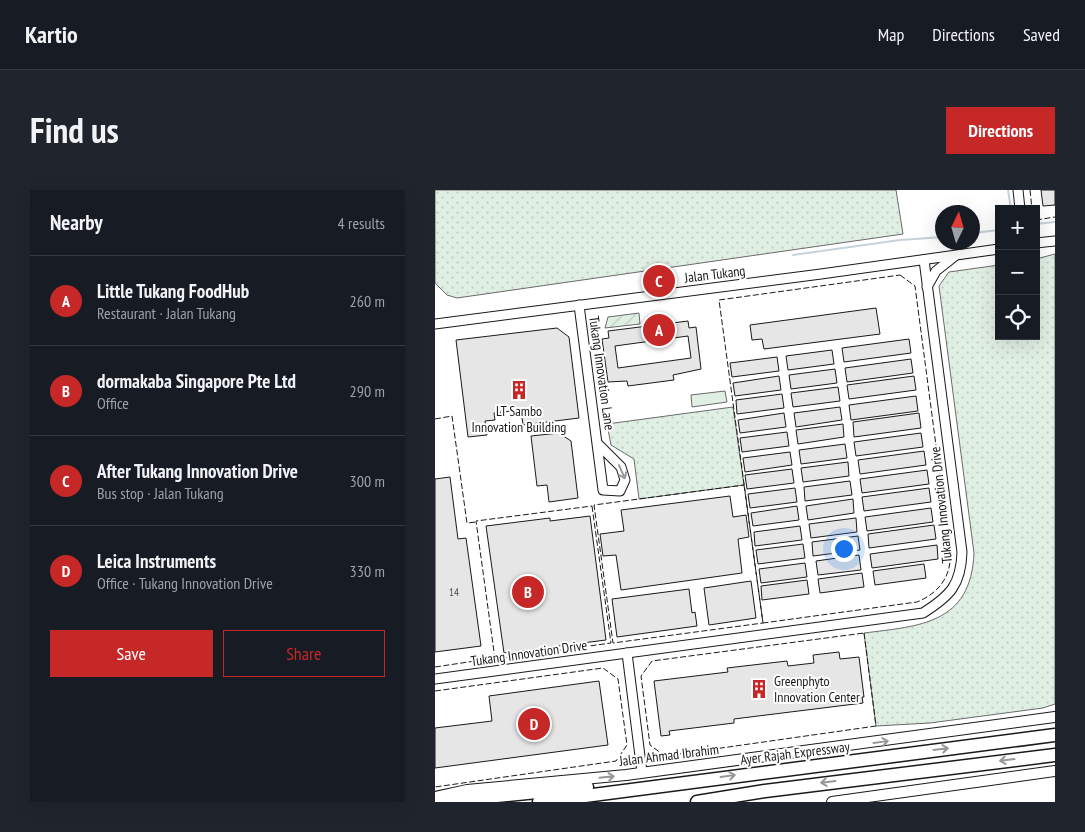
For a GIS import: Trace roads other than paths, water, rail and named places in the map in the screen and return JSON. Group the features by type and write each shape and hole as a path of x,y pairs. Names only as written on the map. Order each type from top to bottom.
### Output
{"highway":[{"name":"Ayer Rajah Expressway","path":"539,802 1055,735"},
{"path":"698,802 765,790 1055,755"},
{"path":"437,802 589,787 679,783"}],"main road":[{"name":"Jalan Ahmad Ibrahim","path":"435,797 467,790 642,772 1055,717"},
{"path":"832,802 1055,770"}],"street":[{"path":"1018,190 1020,205"},
{"path":"1040,243 1055,241"},
{"name":"Jalan Tukang","path":"435,324 995,250"},
{"path":"927,287 936,271 955,256"},
{"name":"Tukang Innovation Drive","path":"435,679 923,613 943,600 956,584 961,569 962,552 924,260"},
{"name":"Tukang Innovation Lane","path":"579,305 603,490 619,491 625,480 621,467 598,444"},
{"path":"627,653 642,772"}],"waterway":[{"path":"1008,190 1010,205"},
{"path":"1040,224 1055,222"},
{"path":"980,232 995,230"},
{"path":"793,255 900,240 935,238"}],"place":[{"name":"After Tukang Innovation Drive","path":"659,281"},
{"name":"Little Tukang FoodHub","path":"659,330"},
{"name":"LT Sambo Innovation Building","path":"519,390"},
{"name":"dormakaba Singapore Pte Ltd","path":"528,592"},
{"name":"Greenphyto Innovation Center","path":"759,689"},
{"name":"Leica Instruments","path":"534,724"}]}
